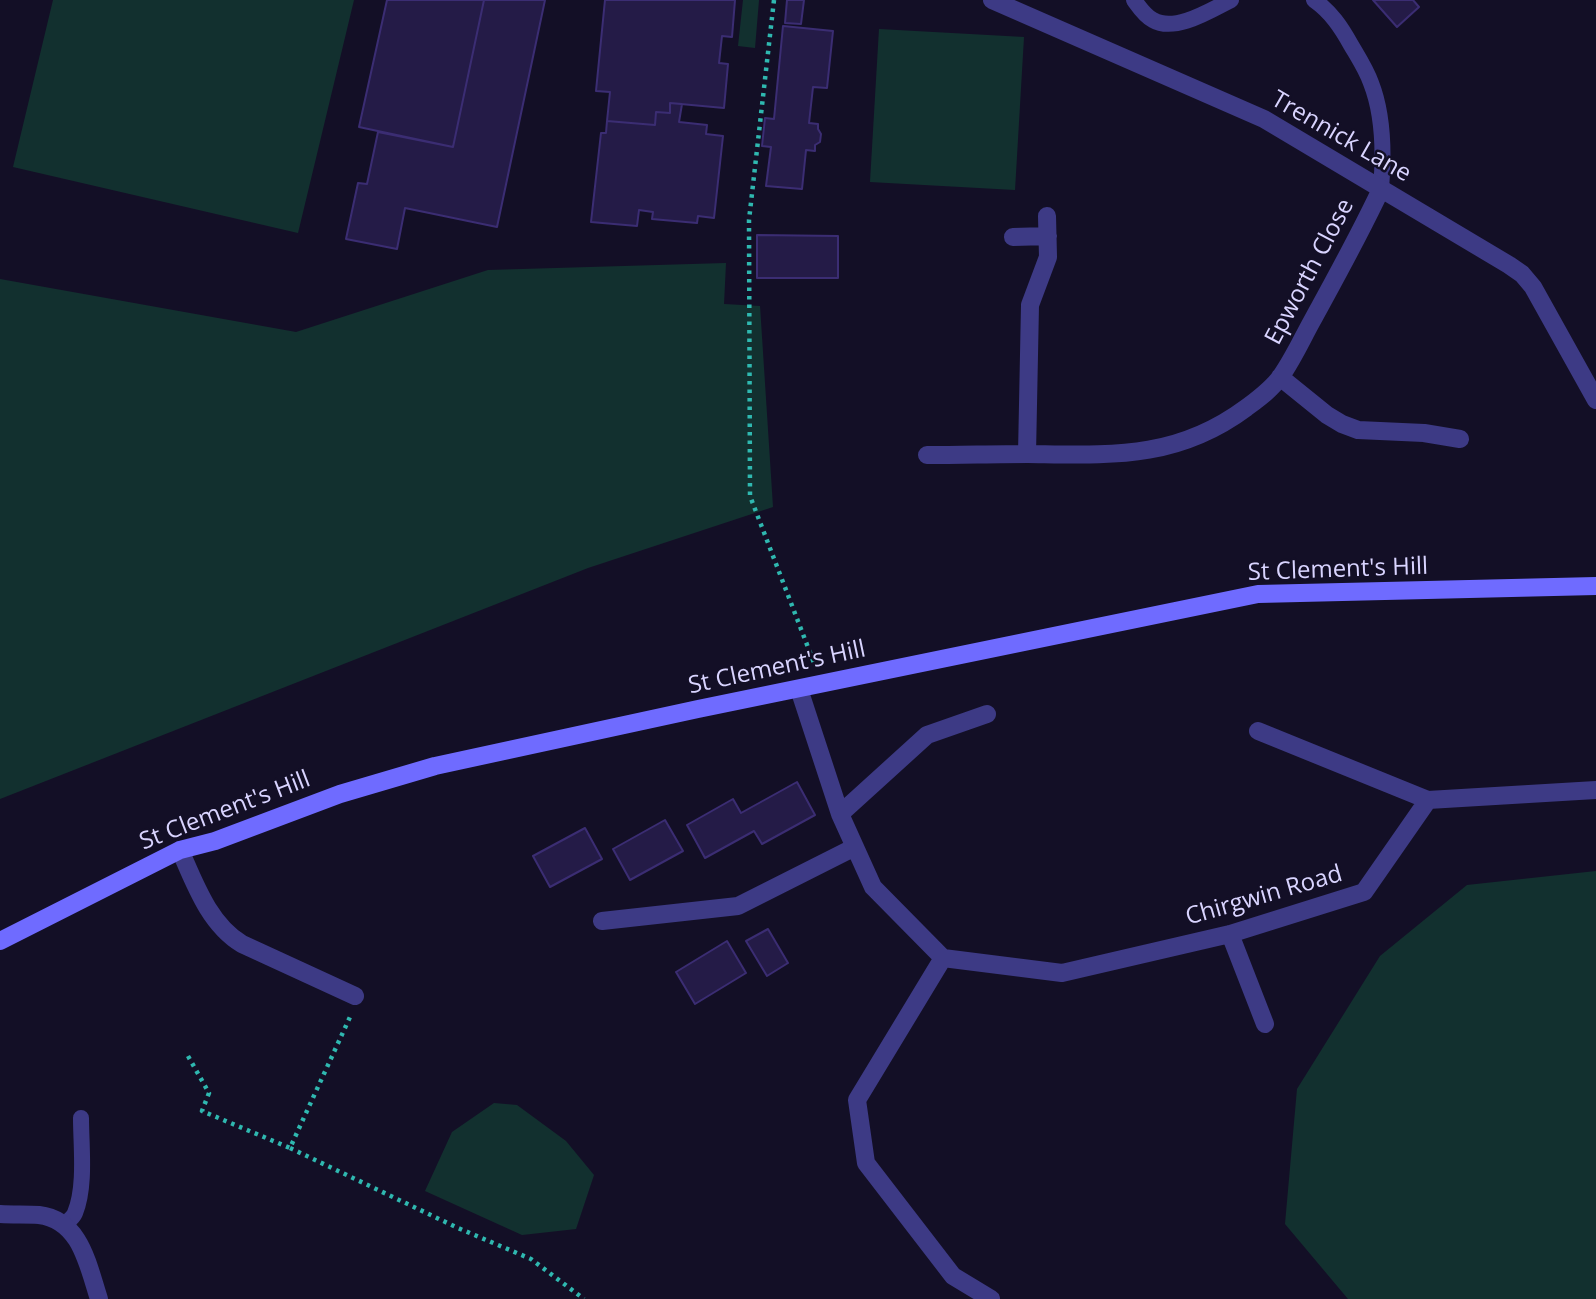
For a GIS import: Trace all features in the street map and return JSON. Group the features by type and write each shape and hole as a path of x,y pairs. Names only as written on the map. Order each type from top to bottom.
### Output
{"street":[{"name":"Trennick Lane","path":"992,0 1264,119 1522,274 1533,287 1596,400"},
{"name":"Epworth Close","path":"927,455 1098,455 1155,450 1187,441 1237,415 1280,377 1356,242 1381,189"},
{"path":"1027,454 1030,305 1048,257 1047,216"},
{"path":"1013,237 1048,236"},
{"name":"Epworth Close","path":"1280,377 1327,415 1358,430 1424,433 1460,439"},
{"name":"St Clement's Hill","path":"0,941 180,850 215,841 340,794 435,766 1258,594 1596,586"},
{"path":"799,689 840,814 873,887 943,958 857,1100 866,1163 953,1276 991,1299"},
{"path":"840,814 927,735 987,714"},
{"path":"1258,731 1428,800 1596,790"},
{"name":"Chirgwin Road","path":"943,958 1062,973 1230,934 1364,892 1428,800"},
{"path":"602,921 738,906 855,847"},
{"path":"180,850 206,906 230,937 355,996"},
{"path":"1230,934 1265,1024"},
{"path":"0,1214 40,1215 64,1225 81,1245 99,1299"}],"lane":[{"path":"1134,0 1146,15 1165,25 1178,24 1231,0"},
{"path":"1314,0 1334,18 1363,64 1372,84 1382,138 1381,189"},
{"path":"64,1225 74,1216 80,1197 81,1118"}],"path":[{"path":"774,0 749,220 750,496 821,684"},
{"path":"290,1148 351,1015 355,996"},
{"path":"188,1056 209,1093 202,1111 290,1148 458,1228 531,1259 584,1299"}],"green space":[{"path":"53,0 354,0 298,233 13,167"},
{"path":"743,0 759,0 755,48 738,46"},
{"path":"879,29 1024,37 1015,190 870,182"},
{"path":"726,263 724,304 760,306 773,507 588,568 0,799 0,279 296,332 488,270"},
{"path":"1596,871 1596,1299 1348,1299 1285,1224 1297,1089 1380,956 1467,885"},
{"path":"494,1103 517,1105 566,1141 594,1175 576,1229 522,1235 425,1191 452,1132"}],"building":[{"path":"387,0 484,0 453,147 359,127"},
{"path":"484,0 545,0 497,227 405,208 397,249 346,239 358,183 367,184 378,132 453,147"},
{"path":"605,0 735,0 732,37 722,36 719,63 728,64 724,108 670,103 670,113 656,112 655,125 607,121 610,92 596,91"},
{"path":"787,0 804,0 801,24 785,23"},
{"path":"1373,0 1413,0 1419,7 1397,27"},
{"path":"783,26 833,31 827,88 813,87 809,123 818,124 821,134 815,151 806,150 802,189 766,186 771,147 762,146 765,118 774,119"},
{"path":"670,103 682,104 679,122 707,125 706,134 723,136 714,218 698,216 697,223 652,219 653,212 639,210 637,226 591,222 601,133 606,133 607,121 655,125 656,112 670,113"},
{"path":"757,235 838,236 838,278 757,278"},
{"path":"797,782 815,815 762,844 754,831 705,858 687,825 733,799 741,813"},
{"path":"665,820 683,851 630,880 613,849"},
{"path":"585,828 602,859 550,887 533,856"},
{"path":"768,929 788,963 767,976 746,941"},
{"path":"727,941 746,973 695,1004 676,972"}]}
